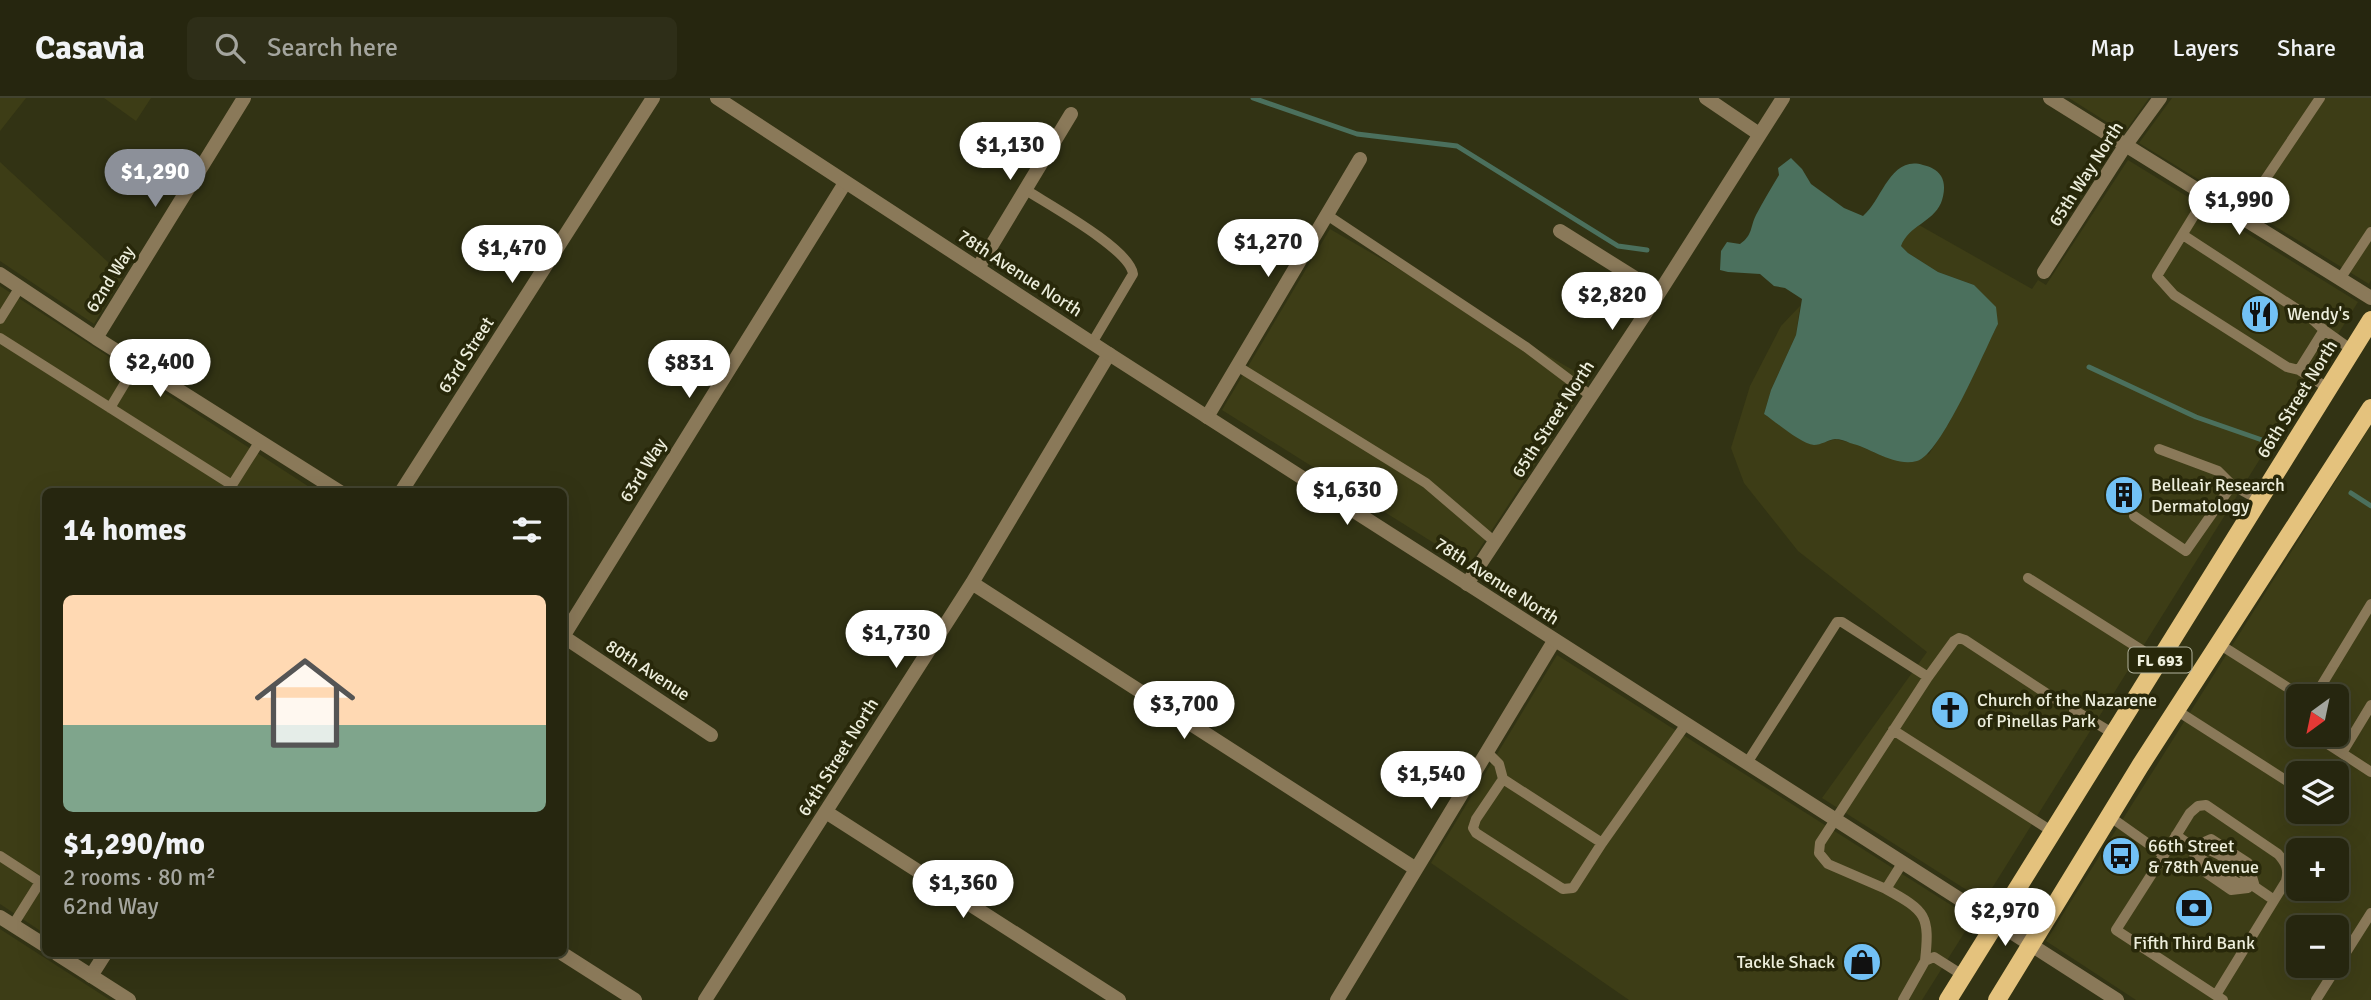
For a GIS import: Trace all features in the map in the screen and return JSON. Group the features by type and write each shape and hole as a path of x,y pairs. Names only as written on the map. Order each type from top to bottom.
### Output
{"main road":[{"name":"66th Street North","path":"1948,1000 2371,320"},
{"name":"FL 693","path":"1997,1000 2109,816 2371,408"}],"street":[{"name":"62nd Way","path":"96,338 244,98"},
{"name":"63rd Street","path":"404,488 653,98"},
{"name":"78th Avenue North","path":"717,98 1554,641 2117,1000"},
{"path":"1706,98 1759,134"},
{"name":"65th Street North","path":"1467,584 1659,293 1783,98"},
{"path":"2050,98 2371,298"},
{"name":"65th Way North","path":"2045,272 2160,98"},
{"path":"978,268 1071,114"},
{"path":"1207,417 1360,159"},
{"name":"63rd Way","path":"567,631 845,183"},
{"path":"1560,231 1659,293"},
{"path":"0,274 334,488"},
{"name":"64th Street North","path":"705,1000 972,583 1110,354"},
{"path":"972,583 1416,869"},
{"name":"80th Avenue","path":"567,638 711,734"},
{"path":"1337,1000 1554,641"},
{"path":"826,811 1119,1000"},
{"path":"0,917 42,943"},
{"path":"62,957 126,999"},
{"path":"91,976 103,957"},
{"path":"567,957 635,1000"}],"lane":[{"path":"2240,217 2320,98"},
{"path":"1026,190 1111,245 1132,267 1133,274 1092,343"},
{"path":"2206,196 2157,276 2174,295 2287,367 2299,370 2328,388"},
{"path":"1327,215 1515,339 1591,396"},
{"path":"2340,279 2371,232"},
{"path":"2183,235 2353,349"},
{"path":"0,319 20,287"},
{"path":"2299,370 2324,330"},
{"path":"0,338 232,485 260,441"},
{"path":"110,408 137,363"},
{"path":"1237,366 1426,483 1495,541"},
{"path":"2159,449 2218,471 2232,485 2259,500"},
{"path":"2134,516 2186,551 2232,485"},
{"path":"2028,578 2159,661"},
{"path":"2322,684 2371,604"},
{"path":"1747,763 1836,622 1842,622 1928,677"},
{"path":"1903,1000 1925,961 1928,936 1926,920 1913,904 1828,864 1819,853 1820,844 1954,641 1959,638 2055,699"},
{"path":"2219,644 2286,686"},
{"path":"2342,753 2371,705"},
{"path":"2074,710 2113,734"},
{"path":"2176,710 2286,780"},
{"path":"1503,779 1476,819 1473,828 1476,833 1563,889 1573,888 1686,724"},
{"path":"1893,730 2053,832"},
{"path":"2333,747 2371,772"},
{"path":"1487,752 1499,764 1503,779 1602,843"},
{"path":"2206,805 2278,854 2285,862 2288,872 2287,881 2219,998 2116,930 2176,835 2190,813 2198,806 2206,805"},
{"path":"2109,816 2164,855"},
{"path":"2176,835 2193,847 2200,858 2236,882 2255,887 2274,900"},
{"path":"2193,847 2211,839 2248,863 2255,887"},
{"path":"0,856 40,882 13,925"},
{"path":"1886,889 1903,862"},
{"path":"2316,1000 2371,912"},
{"path":"1925,961 1934,957 1964,976"}],"shaded area":[{"path":"0,98 26,98 0,131"},
{"path":"104,98 151,98 136,121"},
{"path":"2069,98 2149,98 2124,133"},
{"path":"2172,98 2371,98 2369,284 2139,143"},
{"path":"1791,158 1811,184 1844,208 1863,216 1888,181 1902,167 1912,164 1935,170 1944,182 1941,203 1932,215 1909,233 1901,246 1938,272 1974,285 1996,307 1998,324 1962,400 1938,441 1917,461 1891,459 1839,439 1817,445 1809,444 1764,414 1771,390 1796,335 1802,299 1785,288 1774,286 1760,274 1720,270 1721,251 1727,242 1740,244 1747,237 1779,175 1778,168"},
{"path":"2128,160 2358,302 1984,901 1822,798 1927,652 1798,551 1744,483 1731,448 1750,386 1781,326 1800,306 1796,335 1771,390 1764,414 1801,440 1814,445 1836,439 1904,461 1929,454 1949,423 1998,324 1974,285 1938,272 1908,253 1901,246 1905,235 1919,225 2032,289 2038,280 2046,285"},
{"path":"0,162 123,276 94,324 0,261"},
{"path":"1330,229 1590,380 1469,565 1222,410"},
{"path":"0,286 311,488 42,488 42,932 0,904"},
{"path":"2371,425 2371,1000 2136,1000 2046,941"},
{"path":"1557,655 1973,919 1922,1000 1629,1000 1431,863"},
{"path":"0,929 110,1000 0,1000"}],"waterway":[{"path":"1253,98 1357,134 1457,146 1618,246 1647,250"},
{"path":"2089,367 2196,417 2265,441"},
{"path":"2351,493 2371,506"}],"place":[{"name":"Wendy's","path":"2260,314"},
{"name":"Belleair Research Dermatology","path":"2124,495"},
{"name":"Church of the Nazarene of Pinellas Park","path":"1950,710"},
{"name":"66th Street & 78th Avenue","path":"2121,856"},
{"name":"Fifth Third Bank","path":"2194,908"},
{"name":"Tackle Shack","path":"1862,962"}]}
